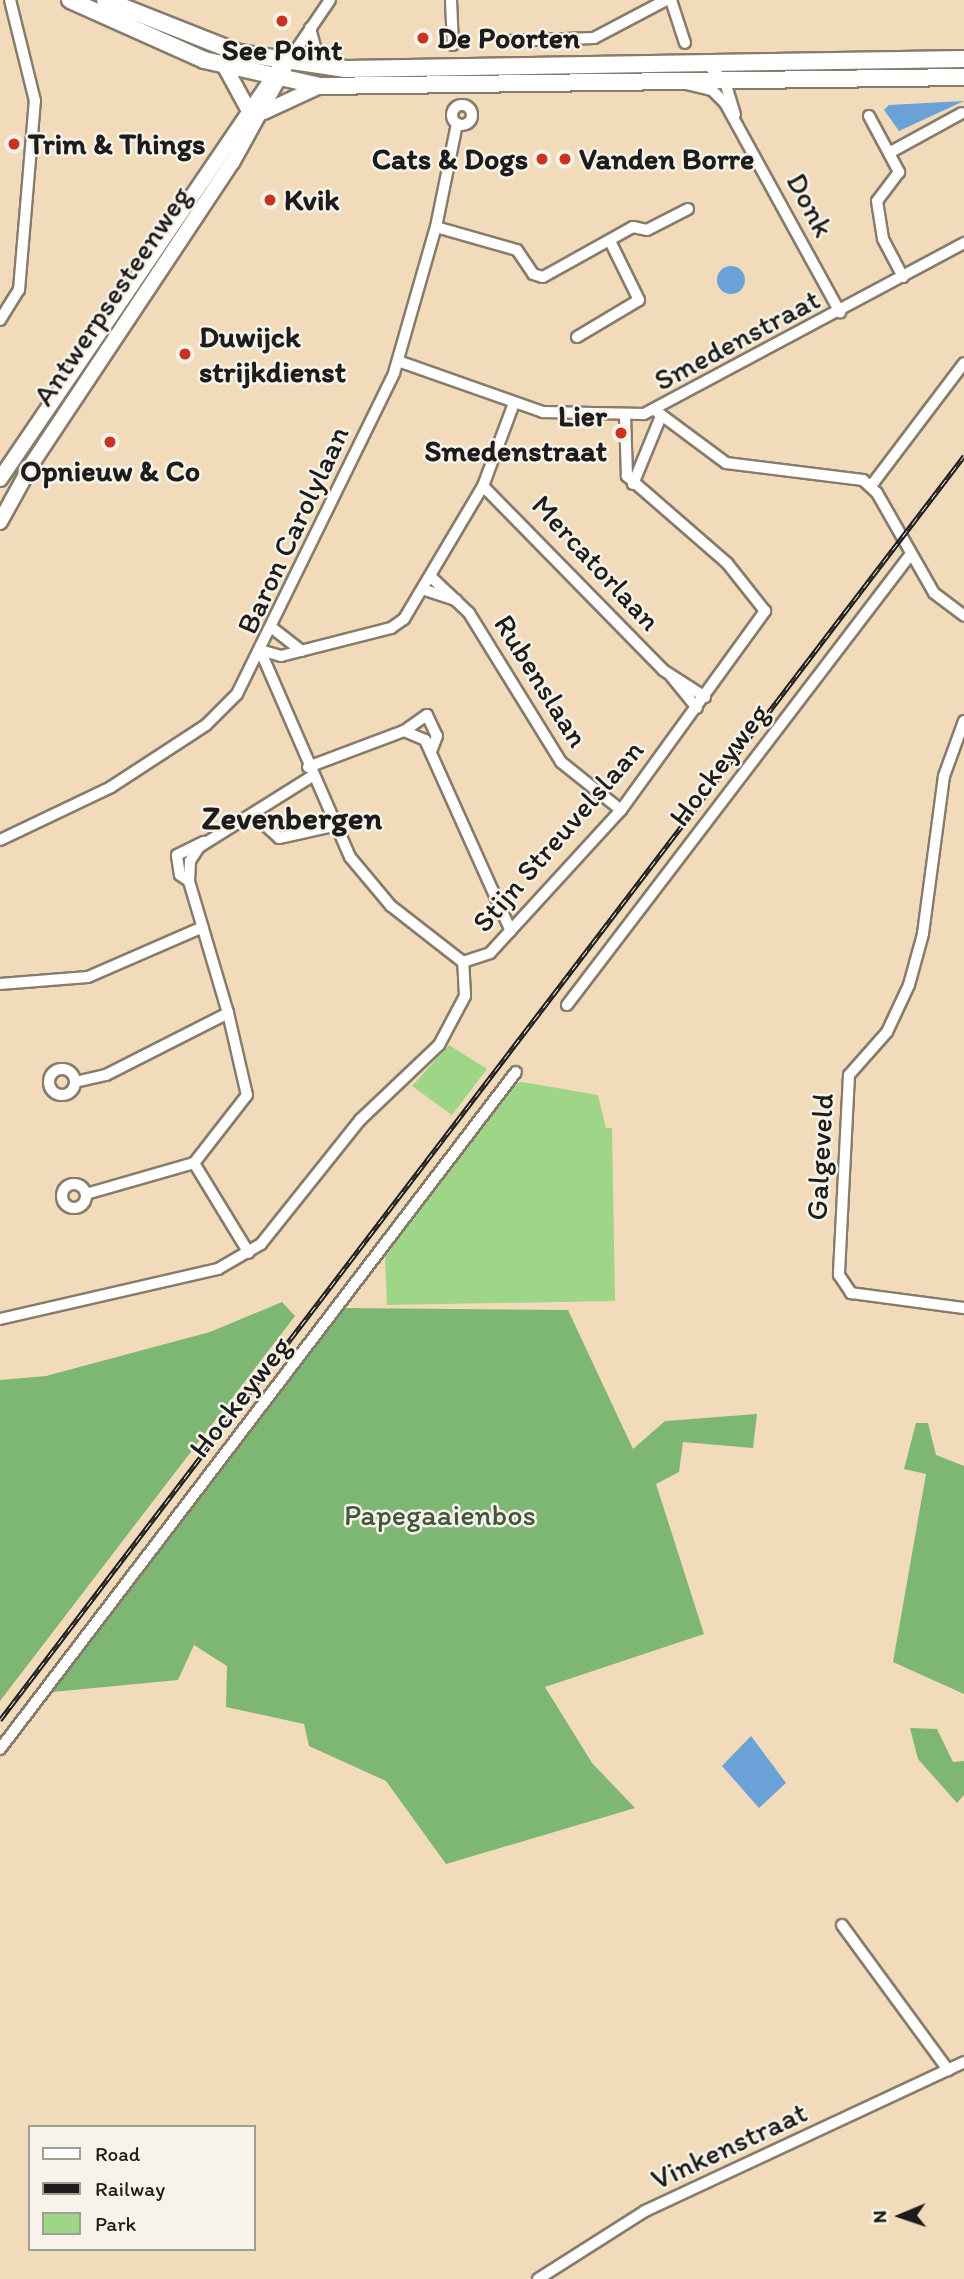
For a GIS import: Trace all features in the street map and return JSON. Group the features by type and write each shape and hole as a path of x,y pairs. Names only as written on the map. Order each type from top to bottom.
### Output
{"highway":[{"path":"70,0 125,30 225,67 320,86 683,83 729,89 744,82 964,77"},
{"path":"105,0 193,38 287,63 346,69 964,59"}],"main road":[{"name":"Antwerpsesteenweg","path":"0,479 248,109 287,63"},
{"path":"225,67 248,109"},
{"name":"Antwerpsesteenweg","path":"0,522 104,355 263,113 275,79"},
{"path":"263,113 320,86"},
{"path":"92,344 104,346 104,355"}],"street":[{"path":"0,320 19,290 35,101 10,0"},
{"name":"Antwerpsesteenweg","path":"287,63 330,0"},
{"path":"451,0 453,45"},
{"path":"508,41 594,38 668,0 685,43"},
{"path":"310,28 318,53 346,69"},
{"path":"708,65 729,89"},
{"name":"Donk","path":"683,83 715,92 736,121 839,312"},
{"name":"Donk","path":"729,89 736,121"},
{"path":"889,153 962,113"},
{"path":"869,116 899,172 878,196 883,239 903,277"},
{"name":"Baron Carolylaan","path":"457,124 436,227 398,361 260,650 333,825 374,889 463,962"},
{"path":"436,227 517,250 533,274 543,277 610,241 688,209"},
{"path":"577,337 639,300 610,241"},
{"name":"Smedenstraat","path":"398,361 514,403 559,415 659,414 964,243"},
{"path":"871,486 964,363"},
{"path":"0,840 111,787 216,718 246,679 260,650 273,657 391,628 422,589 483,486 514,403"},
{"path":"633,484 659,414 726,463 846,475 871,486 940,600 964,616"},
{"path":"625,415 627,476 633,484"},
{"name":"Stijn Streuvelslaan","path":"249,1253 360,1121 439,1045 465,996 463,962 490,953 621,810 760,624 761,601 695,533 633,484"},
{"name":"Mercatorlaan","path":"483,486 671,677 696,708"},
{"name":"Hockeyweg","path":"567,1005 911,554"},
{"name":"Rubenslaan","path":"430,576 456,600 561,762 621,810"},
{"name":"Rubenslaan","path":"422,589 456,600"},
{"path":"271,627 302,651"},
{"name":"Baron Carolylaan","path":"246,679 270,675"},
{"name":"Mercatorlaan","path":"671,677 705,697"},
{"path":"86,1194 194,1163 247,1095 228,1013 189,881 190,861 207,842 256,817 310,772 404,732 427,715 437,736 432,749"},
{"name":"Galgeveld","path":"964,721 944,776 923,934 909,985 887,1032 849,1075 839,1275 851,1293 964,1308"},
{"path":"404,732 432,749 511,931"},
{"path":"256,817 279,838 333,825"},
{"path":"0,984 114,970 203,927"},
{"path":"75,1082 106,1075 228,1013"},
{"name":"Hockeyweg","path":"0,1749 516,1072"},
{"path":"0,1319 189,1277 249,1253 194,1163"},
{"path":"842,1925 948,2070"},
{"name":"Vinkenstraat","path":"538,2279 645,2211 964,2062"}],"green space":[{"path":"94,348 100,353 18,480 10,475"},
{"path":"449,1045 487,1069 452,1115 412,1086"},
{"path":"522,1082 598,1095 606,1128 612,1128 615,1301 387,1305 385,1256 512,1084"},
{"path":"282,1302 295,1316 0,1701 0,1380 46,1376 210,1332"},
{"name":"Papegaaienbos","path":"345,1308 568,1310 633,1449 665,1421 757,1414 753,1448 683,1442 679,1472 656,1484 704,1634 545,1687 592,1763 635,1808 446,1864 386,1781 309,1746 304,1724 226,1707 227,1666 194,1645 178,1680 52,1692"},
{"path":"916,1423 928,1423 936,1455 964,1466 964,1694 893,1662 926,1474 904,1469"},
{"path":"910,1728 937,1729 953,1762 964,1761 964,1795 957,1803 918,1759"}],"water":[{"path":"964,101 899,131 884,110 889,105"},
{"path":"731,266 741,270 745,280 741,290 731,294 721,290 717,280 721,270"},
{"path":"751,1736 786,1783 759,1808 722,1766"}],"railway":[{"path":"0,1720 964,456"}],"place":[{"name":"See Point","path":"282,21"},
{"name":"De Poorten","path":"423,38"},
{"name":"Trim & Things","path":"14,144"},
{"name":"Cats & Dogs","path":"542,159"},
{"name":"Vanden Borre","path":"565,159"},
{"name":"Kvik","path":"270,200"},
{"name":"Duwijck strijkdienst","path":"185,354"},
{"name":"Lier Smedenstraat","path":"621,433"},
{"name":"Opnieuw & Co","path":"110,442"}],"district":[{"name":"Zevenbergen","path":"292,818"}]}
